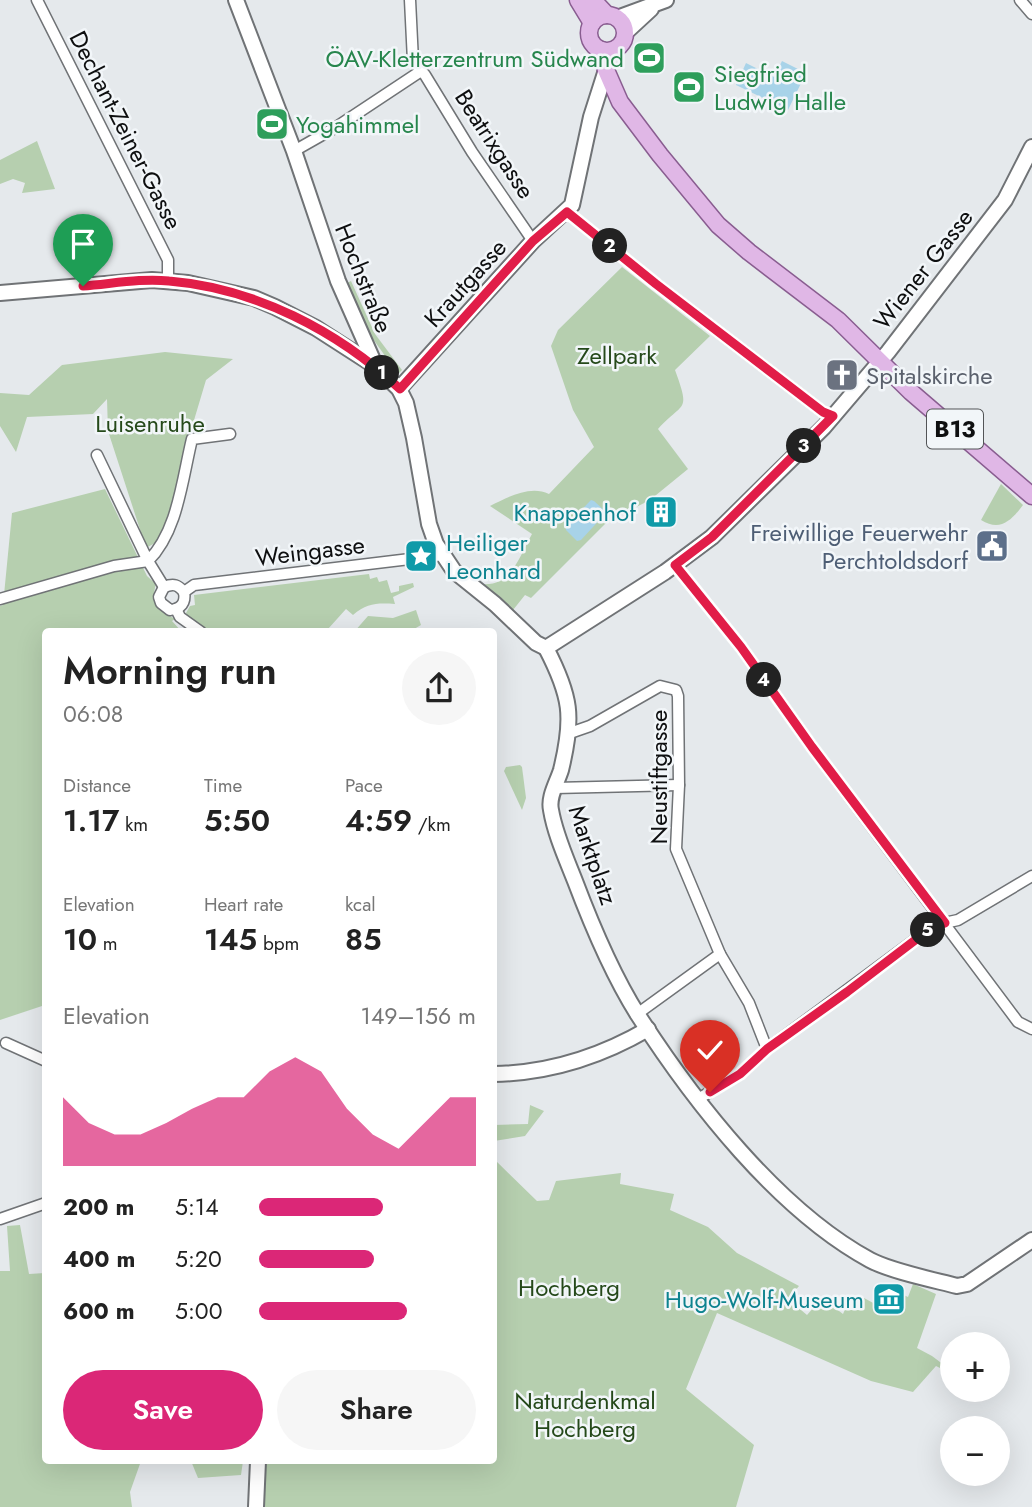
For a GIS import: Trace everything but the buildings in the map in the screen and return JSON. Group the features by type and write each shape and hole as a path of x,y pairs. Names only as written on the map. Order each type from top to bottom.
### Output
{"main road":[{"name":"Hochstraße","path":"236,0 294,151 334,271 376,367 400,389"},
{"name":"B13","path":"578,0 592,23 590,38 593,45 607,50 643,131"},
{"path":"593,0 623,23 625,33 622,43 607,50"},
{"path":"592,23 599,17 660,3"},
{"path":"625,33 660,3"},
{"name":"B13","path":"607,50 606,70 620,102 718,225 838,320 911,392 1032,496"},
{"path":"567,212 575,197 591,117 606,70"},
{"name":"Wiener Gasse","path":"546,648 675,565 712,537 833,416 880,361 1005,200 1032,147"},
{"name":"Krautgasse","path":"400,389 533,241 567,212"},
{"path":"0,293 168,280 254,298 306,323 376,367"},
{"path":"400,389 414,438 429,524 443,555 454,571 501,609 536,643 546,648"},
{"name":"Marktplatz","path":"546,648 560,675 570,716 550,802 570,870 612,968 637,1014 698,1100 772,1184 814,1220 872,1261 957,1286 967,1284 1032,1240"},
{"path":"497,1074 531,1072 574,1063 648,1030"},
{"path":"256,1507 258,1464"}],"street":[{"name":"Dechant-Zeiner-Gasse","path":"37,0 168,260 168,280"},
{"name":"Beatrixgasse","path":"410,0 412,61 533,241"},
{"path":"1020,0 1032,15"},
{"path":"294,151 338,126 421,71"},
{"name":"Beatrixgasse","path":"567,212 656,284 823,412 833,416"},
{"path":"4,598 114,566 148,561 162,547 169,528 192,439 230,435"},
{"path":"97,455 148,561 164,587"},
{"name":"Weingasse","path":"184,592 194,585 443,555"},
{"path":"675,565 741,647 1018,1022 1032,1029"},
{"path":"172,584 179,586 184,592 184,603 176,609 164,608 159,597 164,587 172,584"},
{"path":"176,609 180,617 195,628"},
{"name":"Neustiftgasse","path":"567,734 590,726 660,687 676,690 679,785 676,849 720,954 749,1003 767,1049"},
{"path":"555,788 679,785"},
{"path":"698,1100 740,1074 767,1049 935,925 958,920 1032,876"},
{"path":"637,1014 720,954"},
{"path":"6,1042 42,1059"},
{"path":"0,1219 42,1204"}],"green space":[{"path":"37,141 55,189 22,193 25,183 13,179 0,184 0,160"},
{"name":"Zellpark","path":"622,267 710,336 675,370 683,394 682,406 658,429 688,469 650,500 607,522 531,598 525,595 513,610 480,584 491,584 507,576 532,534 490,506 527,491 549,494 594,447 573,410 551,346 558,330"},
{"path":"351,281 375,334 402,370 398,374 373,339 347,283"},
{"name":"Luisenruhe","path":"165,352 233,359 206,380 164,538 146,548 108,431 107,399 93,414 27,417 16,452 0,426 0,393 29,395 62,365"},
{"path":"1001,484 1023,505 1005,523 994,525 981,520"},
{"path":"105,489 147,576 156,584 154,597 157,606 175,619 172,621 178,628 42,628 42,1006 0,1020 0,606 3,605 12,513"},
{"path":"369,574 370,579 377,577 379,582 387,580 391,593 399,591 399,586 413,583 414,587 393,597 395,604 372,605 353,615 346,609 329,628 203,628 187,617 190,606 195,605 194,595"},
{"path":"416,610 421,625 416,628 358,628 368,616 393,618"},
{"path":"520,765 526,798 522,810 504,771 506,767"},
{"path":"530,1105 544,1111 525,1136 497,1141 497,1125 528,1124"},
{"path":"497,1162 537,1201 549,1200 556,1181 621,1173 620,1184 674,1194 670,1210 708,1227 737,1253 799,1286 788,1299 807,1315 822,1298 843,1314 849,1300 859,1306 864,1298 888,1311 897,1292 908,1297 913,1284 936,1294 917,1348 940,1362 940,1368 936,1366 913,1392 871,1381 717,1313 686,1389 754,1445 736,1507 265,1507 265,1464 497,1464"},
{"path":"20,1225 29,1274 42,1273 42,1464 140,1464 130,1492 132,1507 0,1507 0,1271 10,1271 7,1226"},
{"path":"192,1464 243,1464 241,1475 198,1478"}],"water":[{"path":"782,61 806,73 788,110 736,85 746,63 774,77"},
{"path":"591,500 605,511 605,514 577,541 566,530 566,526"}],"place":[{"name":"ÖAV-Kletterzentrum Südwand","path":"649,58"},
{"name":"Siegfried Ludwig Halle","path":"689,87"},
{"name":"Yogahimmel","path":"272,124"},
{"name":"Spitalskirche","path":"842,375"},
{"name":"Knappenhof","path":"661,512"},
{"name":"Freiwillige Feuerwehr Perchtoldsdorf","path":"992,546"},
{"name":"Heiliger Leonhard","path":"421,556"},
{"name":"Hugo-Wolf-Museum","path":"889,1299"}],"route":[{"path":"83,286 168,280 254,298 316,328 376,367 400,389 533,241 567,212 656,284 823,412 833,416 712,537 675,565 741,647 812,747 945,923 935,925 767,1049 740,1074 710,1092"}],"park label":[{"name":"Hochberg","path":"569,1287"},
{"name":"Naturdenkmal Hochberg","path":"585,1414"}]}
